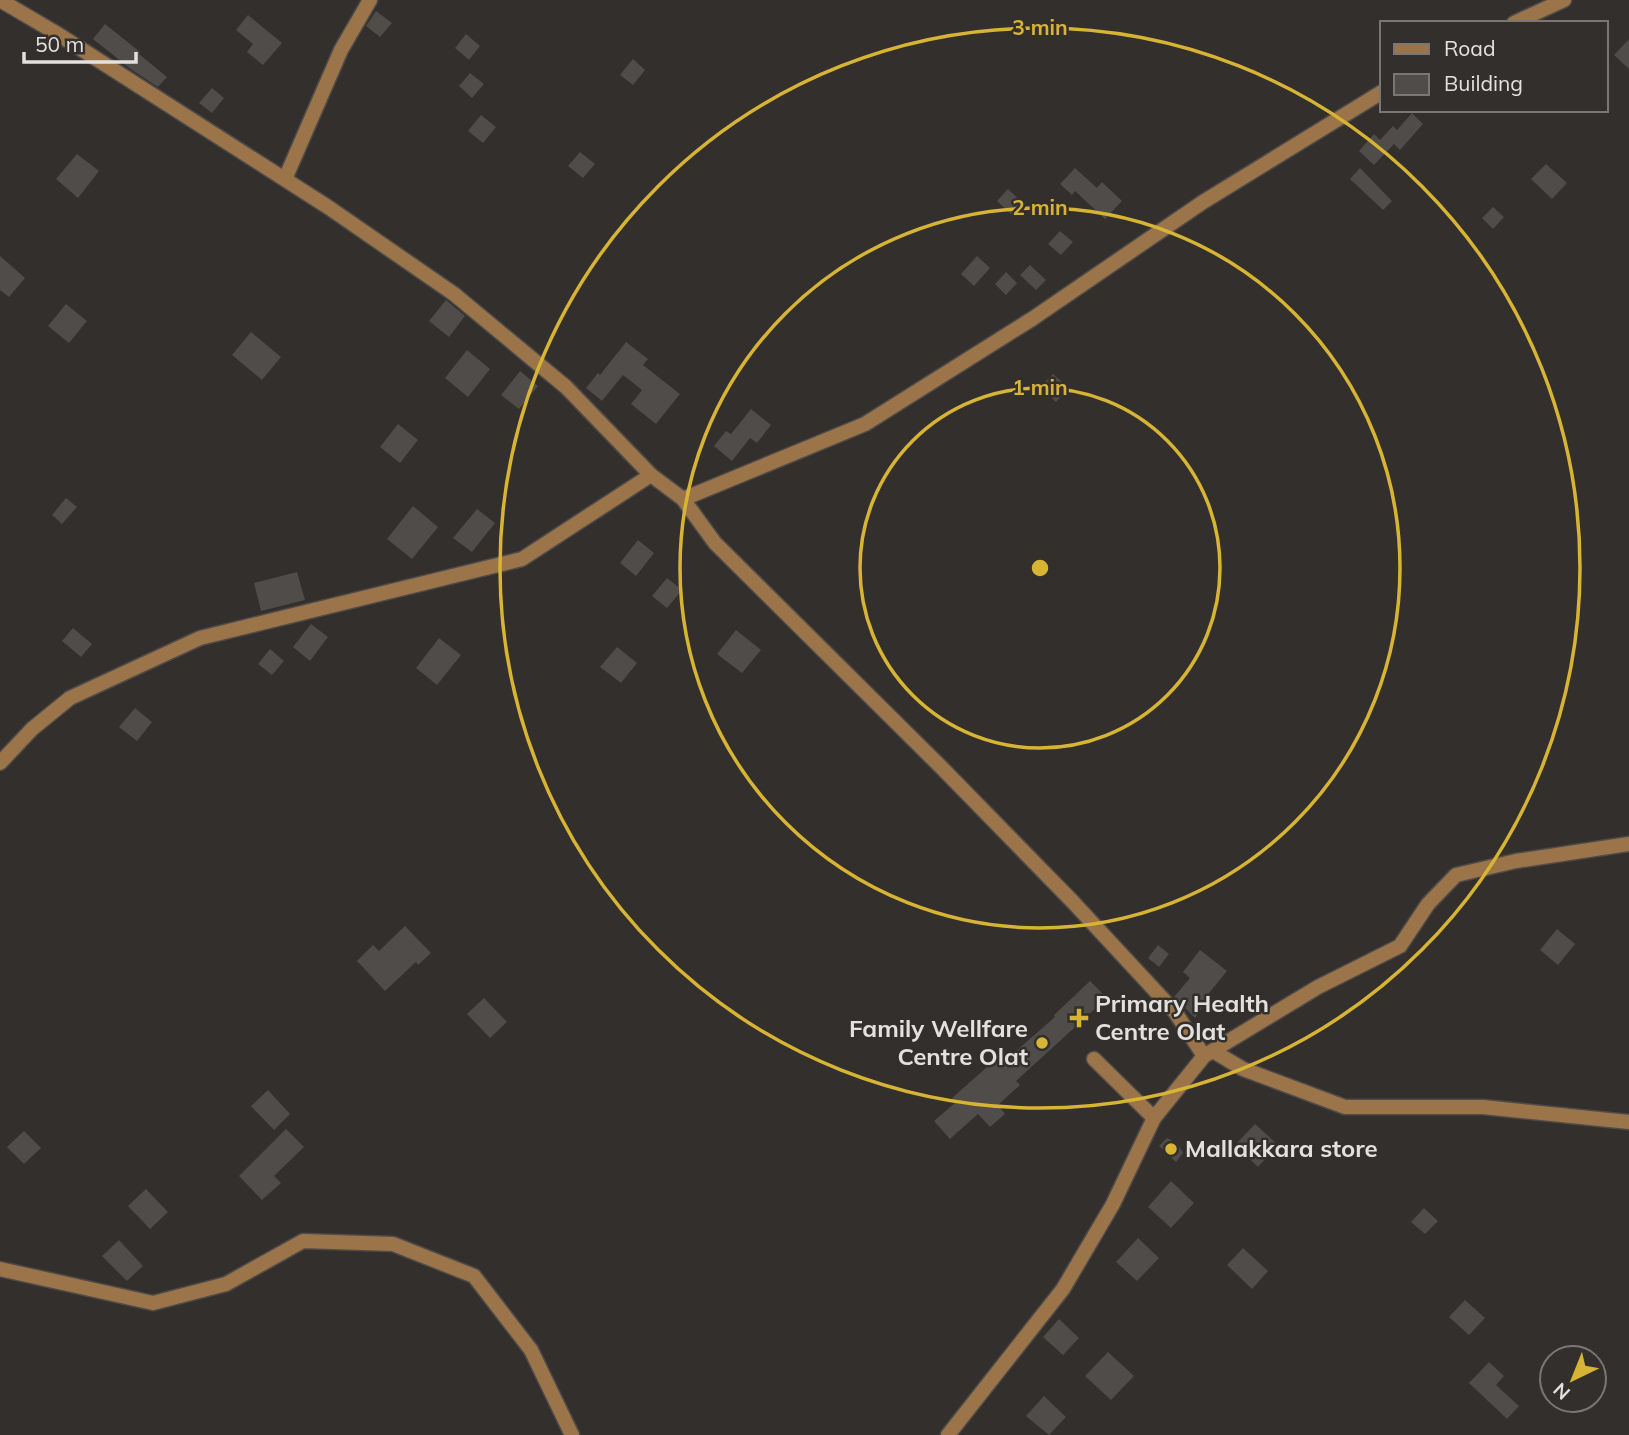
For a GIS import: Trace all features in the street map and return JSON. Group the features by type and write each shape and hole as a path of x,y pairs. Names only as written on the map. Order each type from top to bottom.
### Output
{"street":[{"path":"0,0 285,179 454,294 566,387 651,475 683,499 715,543 1072,901 1175,1012 1208,1054 1345,1107 1483,1107 1629,1122"},
{"path":"285,179 341,51 370,0"},
{"path":"1518,21 1564,0"},
{"path":"683,499 865,424 1032,319 1203,202 1380,93"},
{"path":"0,764 32,729 71,698 200,638 522,559 651,475"},
{"path":"948,1435 1063,1289 1113,1204 1154,1118 1208,1054 1318,987 1400,946 1428,904 1456,875 1516,861 1629,844"},
{"path":"1094,1059 1154,1118"},
{"path":"0,1269 153,1303 226,1284 303,1241 393,1244 474,1276 531,1350 572,1435"}],"building":[{"path":"376,11 392,23 380,37 366,26"},
{"path":"248,15 282,43 263,65 247,52 253,44 236,30"},
{"path":"105,24 167,77 158,87 93,39"},
{"path":"466,34 480,46 469,60 455,48"},
{"path":"1629,39 1629,69 1614,55"},
{"path":"633,59 645,70 633,85 620,75"},
{"path":"470,73 484,84 472,98 459,86"},
{"path":"212,88 224,98 212,113 199,103"},
{"path":"1412,113 1423,124 1400,150 1394,144 1374,165 1359,151 1374,134 1380,140 1393,126 1397,130"},
{"path":"481,115 496,127 483,143 468,131"},
{"path":"580,152 595,164 583,178 568,166"},
{"path":"77,154 99,171 78,198 56,179"},
{"path":"1546,164 1567,183 1552,199 1531,179"},
{"path":"1075,168 1097,188 1102,182 1122,201 1105,219 1075,191 1072,195 1060,184"},
{"path":"1360,168 1392,201 1383,210 1350,179"},
{"path":"1008,189 1023,203 1012,215 997,201"},
{"path":"1493,207 1504,217 1493,229 1482,218"},
{"path":"1060,231 1073,242 1061,255 1048,244"},
{"path":"0,256 25,278 9,297 0,290"},
{"path":"977,256 990,268 974,286 961,274"},
{"path":"1030,265 1046,280 1036,290 1020,275"},
{"path":"1006,272 1017,283 1006,295 995,284"},
{"path":"446,300 465,316 449,337 429,321"},
{"path":"66,304 87,321 69,343 48,326"},
{"path":"251,332 281,357 262,380 232,355"},
{"path":"626,342 648,359 643,365 680,394 656,424 631,404 642,390 623,375 602,401 586,388"},
{"path":"467,350 490,369 468,397 445,378"},
{"path":"520,371 538,386 519,409 501,395"},
{"path":"1053,374 1069,388 1056,402 1040,387"},
{"path":"751,409 771,425 757,443 750,438 732,461 714,446 726,431 731,434"},
{"path":"398,424 418,440 400,463 380,447"},
{"path":"66,498 77,507 62,524 52,515"},
{"path":"413,506 438,527 412,559 387,539"},
{"path":"477,509 495,523 472,552 453,538"},
{"path":"638,540 654,553 636,576 620,563"},
{"path":"297,572 305,600 261,611 254,583"},
{"path":"667,578 682,590 667,608 652,596"},
{"path":"311,624 328,637 310,661 293,647"},
{"path":"73,628 92,644 81,657 62,641"},
{"path":"736,630 761,650 742,673 717,654"},
{"path":"439,638 461,655 437,685 416,668"},
{"path":"617,647 637,663 621,683 600,667"},
{"path":"270,649 284,661 272,675 258,664"},
{"path":"135,708 152,722 137,741 119,727"},
{"path":"405,926 431,953 418,965 416,962 385,991 357,961 373,945 379,951"},
{"path":"1557,929 1575,944 1558,965 1540,950"},
{"path":"1158,945 1169,954 1159,967 1148,958"},
{"path":"1200,950 1227,971 1201,1003 1204,1005 1195,1018 1174,997 1190,978 1183,972"},
{"path":"1090,981 1107,998 1016,1081 1020,1085 998,1105 1005,1114 990,1127 978,1114 950,1139 934,1121 956,1102 952,1098 996,1059 1001,1064 1055,1017 1054,1015"},
{"path":"484,998 507,1022 490,1038 467,1014"},
{"path":"268,1090 290,1114 274,1130 251,1106"},
{"path":"1255,1124 1278,1145 1258,1167 1235,1145"},
{"path":"286,1129 304,1147 274,1176 281,1183 262,1200 239,1176"},
{"path":"24,1131 41,1148 24,1164 7,1147"},
{"name":"Mallakkara store","path":"1167,1138 1177,1143 1183,1153 1176,1162 1159,1146"},
{"path":"1171,1181 1194,1203 1171,1228 1148,1207"},
{"path":"146,1189 168,1212 150,1229 128,1206"},
{"path":"1424,1208 1438,1221 1425,1234 1411,1222"},
{"path":"1138,1238 1159,1258 1137,1281 1116,1262"},
{"path":"119,1240 143,1266 127,1281 102,1256"},
{"path":"1243,1248 1268,1271 1252,1289 1227,1265"},
{"path":"1465,1300 1485,1318 1469,1335 1449,1317"},
{"path":"1059,1319 1079,1338 1063,1355 1043,1337"},
{"path":"1108,1352 1134,1376 1111,1400 1085,1376"},
{"path":"1489,1362 1504,1376 1496,1385 1519,1406 1507,1419 1469,1383"},
{"path":"1044,1396 1066,1417 1049,1435 1026,1416"}],"place":[{"name":"Primary Health Centre Olat","path":"1079,1018"},
{"name":"Family Wellfare Centre Olat","path":"1042,1043"},
{"name":"Mallakkara store","path":"1171,1149"}]}
